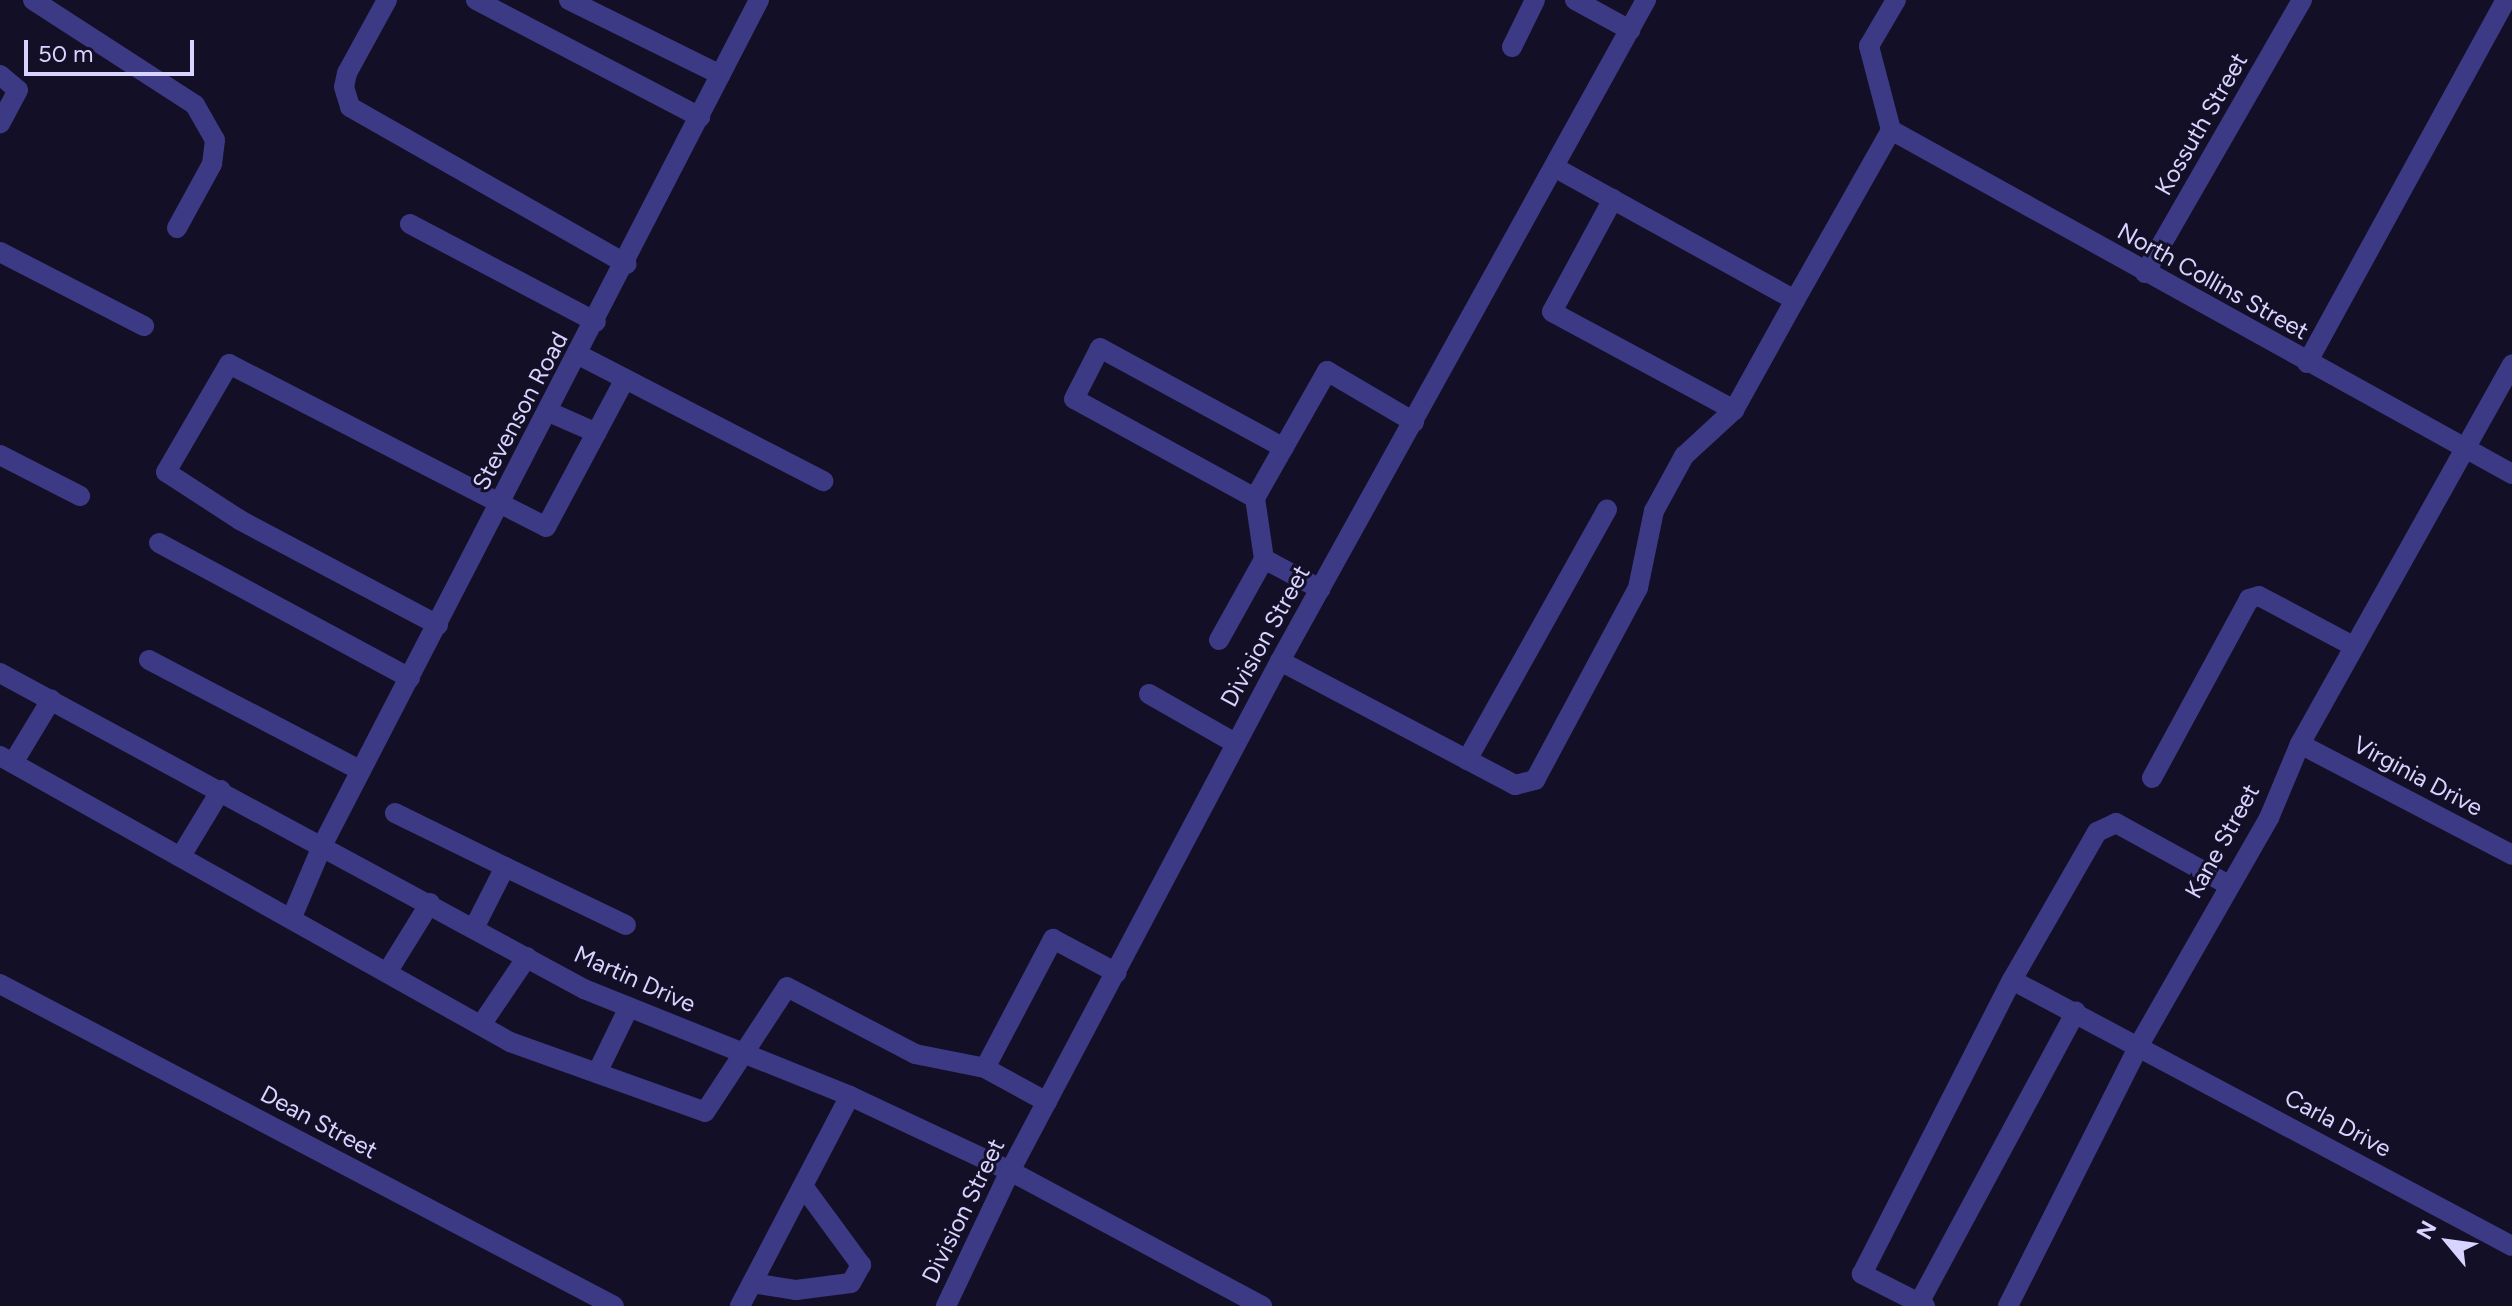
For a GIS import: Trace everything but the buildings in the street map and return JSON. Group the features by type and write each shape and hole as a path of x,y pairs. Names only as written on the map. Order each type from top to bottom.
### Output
{"street":[{"path":"33,0 195,105 215,140 212,164 177,228"},
{"path":"387,0 347,73 344,87 350,107 626,264"},
{"path":"476,0 700,117"},
{"path":"569,0 721,75"},
{"name":"Stevenson Road","path":"292,917 323,844 579,355 759,0"},
{"path":"1512,47 1535,0"},
{"path":"1575,0 1630,30"},
{"name":"Division Street","path":"946,1306 1010,1171 1117,973 1235,743 1646,0"},
{"path":"1280,661 1515,785 1535,780 1638,588 1654,511 1684,456 1734,410 1891,130 1869,46 1896,0"},
{"name":"Kossuth Street","path":"2145,273 2302,0"},
{"path":"2307,363 2506,0"},
{"path":"0,75 18,90 0,124"},
{"name":"North Collins Street","path":"1891,130 2512,474"},
{"path":"1554,167 1795,300"},
{"path":"1613,199 1552,312 1734,410"},
{"path":"410,224 596,322"},
{"path":"0,252 144,326"},
{"path":"1255,498 1074,399 1100,348 1284,448"},
{"path":"579,355 823,481"},
{"path":"438,625 240,520 166,472 229,364 546,527 625,379"},
{"name":"Kane Street","path":"2008,1306 2139,1045 2227,884 2269,818 2300,744 2512,364"},
{"path":"1219,640 1264,559 1255,498 1327,371 1414,422"},
{"path":"549,412 597,433"},
{"path":"0,455 80,496"},
{"path":"1467,760 1607,509"},
{"path":"159,543 410,678"},
{"path":"1264,559 1320,589"},
{"path":"2152,778 2249,599 2259,596 2353,646"},
{"path":"149,660 361,771"},
{"name":"Martin Drive","path":"0,673 323,844 527,957 629,1007 850,1096 1010,1171 1262,1306"},
{"path":"1149,694 1235,743"},
{"path":"51,700 6,759 510,1042 705,1112 787,987 915,1054 985,1068 1047,1102"},
{"name":"Virginia Drive","path":"2300,744 2512,855"},
{"path":"181,856 221,790"},
{"path":"395,813 626,925"},
{"path":"2076,1012 1922,1305 1862,1274 2012,980 2097,832 2116,823 2227,884"},
{"path":"474,928 505,867"},
{"path":"388,971 430,903"},
{"path":"985,1068 1053,939 1117,973"},
{"path":"481,1025 527,957"},
{"name":"Carla Drive","path":"2012,980 2512,1246"},
{"name":"Dean Street","path":"0,984 614,1306"},
{"path":"597,1073 629,1007"},
{"path":"740,1306 850,1096"},
{"path":"752,1283 796,1290 851,1283 861,1265 846,1239 803,1186"}]}
